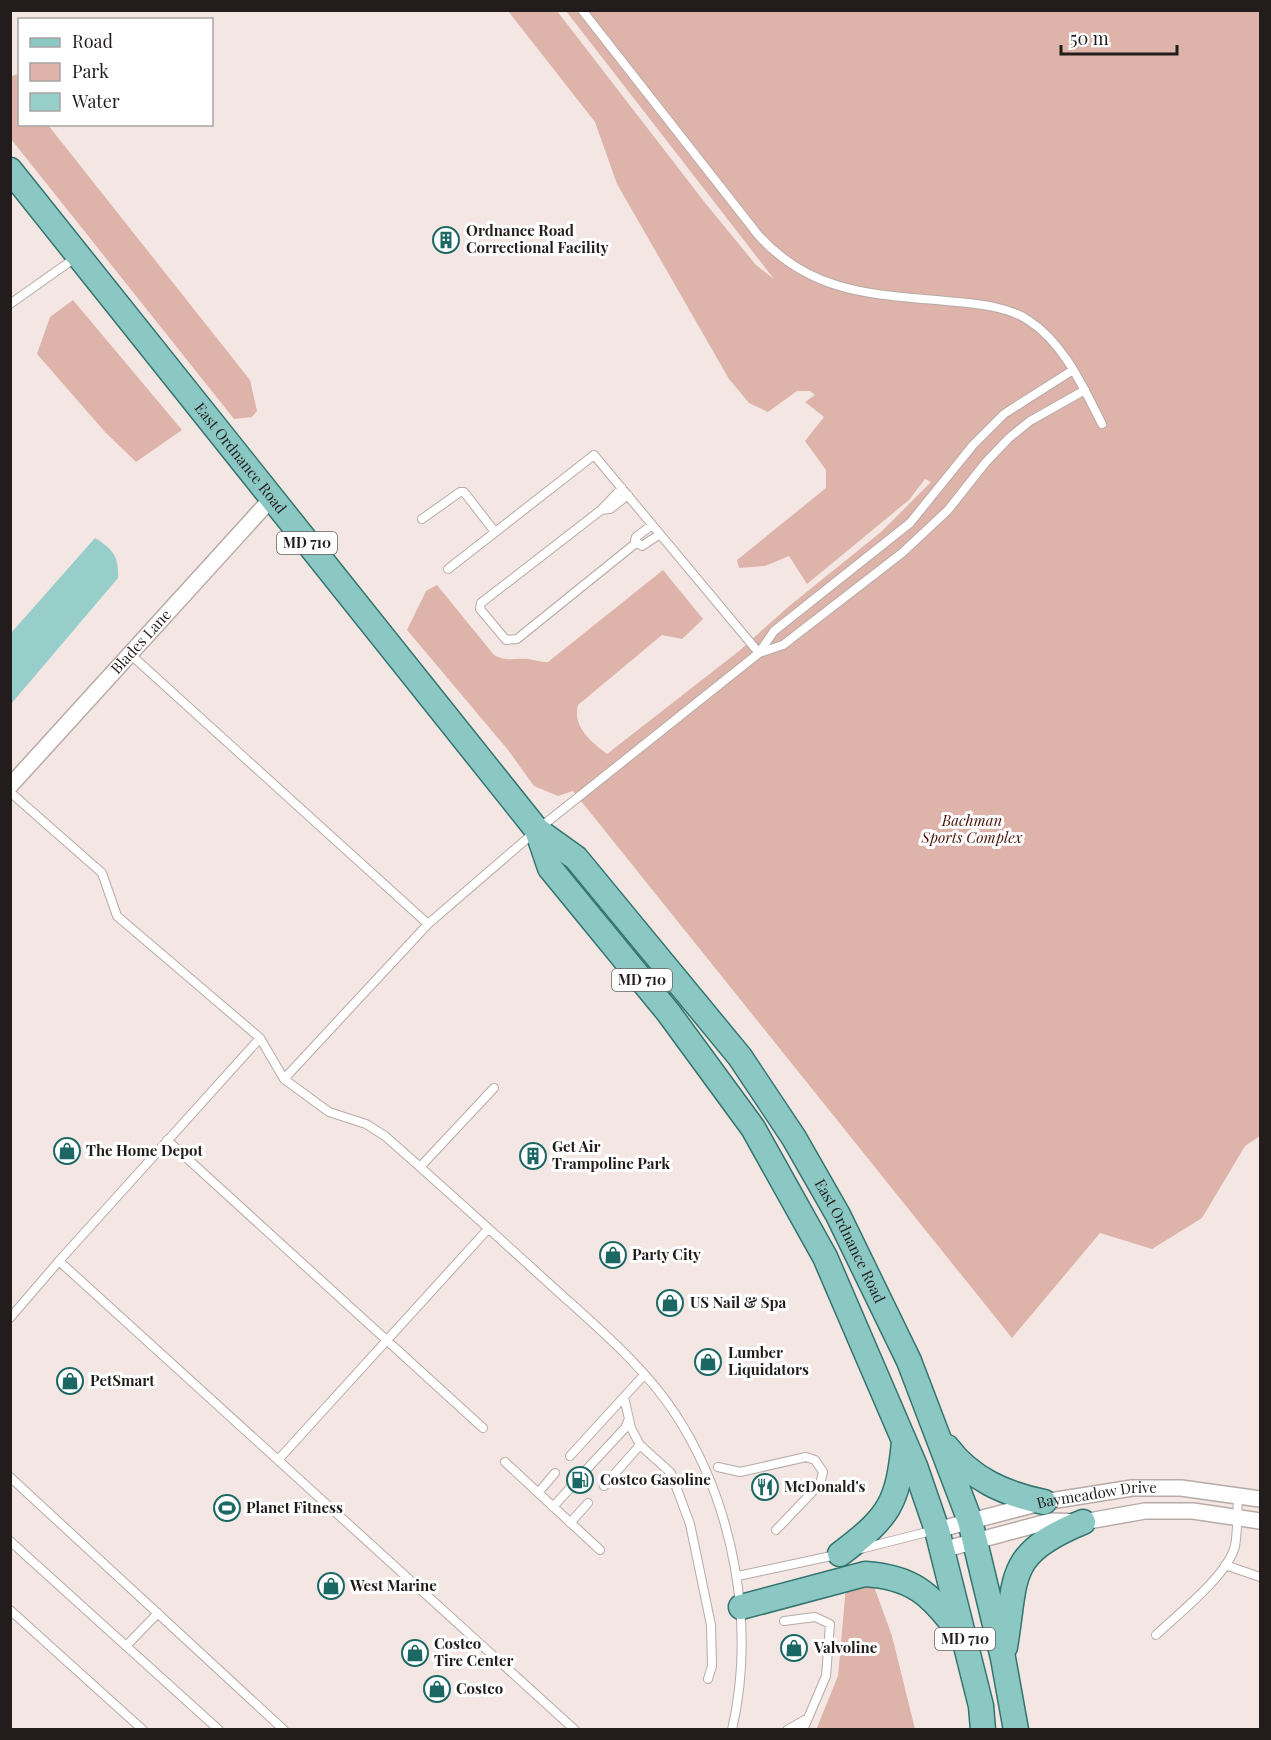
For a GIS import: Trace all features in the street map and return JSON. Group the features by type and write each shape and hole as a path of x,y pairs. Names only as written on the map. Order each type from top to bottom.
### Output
{"main road":[{"name":"East Ordnance Road","path":"10,170 537,830 576,858 740,1057 788,1130 838,1215 872,1281 940,1437 972,1531 1003,1658 1016,1730"},
{"name":"East Ordnance Road","path":"537,830 550,868 668,1012 753,1128 825,1257 904,1437 939,1540 981,1706 982,1730"},
{"path":"840,1554 870,1531 893,1500 900,1481 904,1437"},
{"path":"940,1437 968,1469 990,1484 1013,1496 1044,1502"},
{"path":"1003,1658 1011,1610 1011,1594 1018,1569 1036,1548 1051,1537 1083,1522"},
{"path":"741,1607 865,1574 882,1575 901,1579 931,1597 965,1641"}],"street":[{"name":"Blades Lane","path":"10,786 271,499"},
{"name":"Baymeadow Drive","path":"939,1540 972,1531 1044,1502 1132,1488 1181,1488 1260,1499"},
{"name":"Baymeadow Drive","path":"939,1540 972,1531 1051,1521 1083,1522 1145,1511 1193,1511 1260,1521"}],"lane":[{"path":"582,10 759,236 787,263 820,281 847,288 965,303 1013,313 1039,329 1073,370 1102,423"},
{"path":"10,304 78,255"},
{"path":"284,1079 428,924 537,830 759,653 774,631 910,523 973,445 1004,414 1073,370"},
{"path":"759,653 783,645 902,553 948,510 986,462 1009,438 1030,420 1085,390"},
{"path":"448,569 594,455 759,653"},
{"path":"622,488 601,510 481,603 480,609 506,640 517,639 636,543"},
{"path":"422,519 460,492 464,492 495,532"},
{"path":"601,510 610,509 628,495"},
{"path":"636,543 636,537 652,525"},
{"path":"636,543 642,546 660,534"},
{"path":"130,654 428,924"},
{"path":"10,792 102,873 117,916 260,1038 284,1079 329,1112 366,1124 385,1136 625,1353 676,1414 707,1471 728,1533 738,1576 741,1607 738,1703 732,1730"},
{"path":"10,1318 260,1038"},
{"path":"420,1167 494,1088"},
{"path":"167,1140 483,1428"},
{"path":"278,1460 488,1229"},
{"path":"59,1261 576,1730"},
{"path":"570,1456 644,1375"},
{"path":"624,1397 629,1419 640,1445 671,1473 690,1524 711,1625 712,1666 708,1679"},
{"path":"586,1470 625,1428 629,1419"},
{"path":"604,1486 640,1445"},
{"path":"718,1467 740,1472 790,1459 806,1457 815,1460 823,1472 820,1484 776,1530"},
{"path":"505,1462 600,1550"},
{"path":"538,1493 555,1473"},
{"path":"10,1477 284,1730"},
{"path":"553,1507 571,1487"},
{"path":"1156,1635 1225,1564 1235,1545 1238,1495"},
{"path":"570,1523 588,1503"},
{"path":"738,1576 840,1554 939,1540"},
{"path":"10,1541 219,1730"},
{"path":"1225,1564 1260,1577"},
{"path":"10,1610 143,1730"},
{"path":"126,1646 158,1614"},
{"path":"784,1621 815,1617 830,1624 826,1676 803,1730"},
{"path":"787,1730 808,1718"}],"green space":[{"name":"Bachman Sports Complex","path":"508,11 557,11 706,204 756,265 774,279 566,11 1260,11 1260,1136 1245,1146 1202,1218 1152,1249 1100,1233 1012,1338 573,791 558,796 534,786 508,750 407,630 426,591 437,585 494,655 506,659 548,662 663,570 703,619 682,639 662,635 578,705 577,713 581,727 590,739 607,754 739,651 788,607 881,532 931,482 925,479 909,500 807,584 789,556 765,566 739,568 737,560 826,488 826,470 805,441 824,417 805,402 815,395 810,391 797,391 768,412 749,403 729,379 617,184 595,122"},
{"path":"18,74 18,126 49,126 250,380 257,411 252,417 234,419 11,139 11,76"},
{"path":"73,300 182,430 136,462 105,432 37,354 50,317"},
{"path":"872,1581 892,1636 915,1729 816,1730 838,1676 846,1587"}],"water":[{"path":"95,538 114,554 118,578 11,704 11,633"}],"place":[{"name":"Ordnance Road Correctional Facility","path":"446,240"},
{"name":"The Home Depot","path":"67,1151"},
{"name":"Get Air Trampoline Park","path":"533,1156"},
{"name":"Party City","path":"613,1255"},
{"name":"US Nail & Spa","path":"670,1303"},
{"name":"Lumber Liquidators","path":"708,1362"},
{"name":"PetSmart","path":"70,1381"},
{"name":"Costco Gasoline","path":"580,1480"},
{"name":"McDonald's","path":"765,1487"},
{"name":"Planet Fitness","path":"227,1508"},
{"name":"West Marine","path":"331,1586"},
{"name":"Valvoline","path":"794,1648"},
{"name":"Costco Tire Center","path":"415,1653"},
{"name":"Costco","path":"437,1689"}]}
